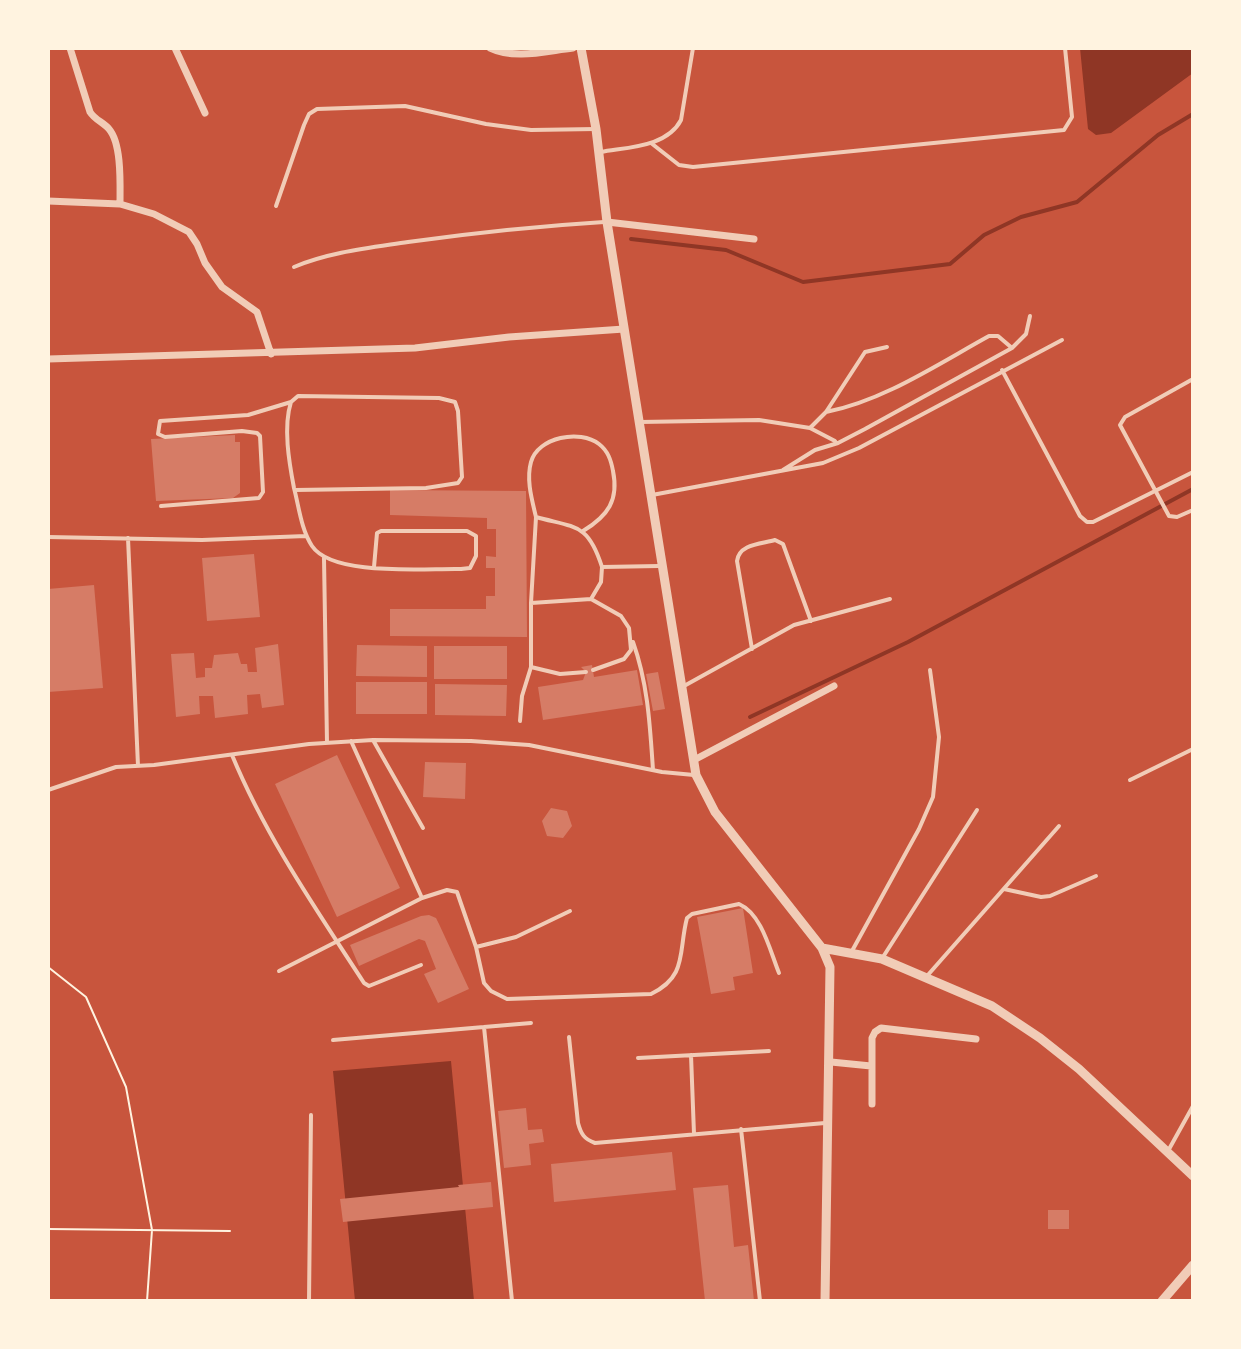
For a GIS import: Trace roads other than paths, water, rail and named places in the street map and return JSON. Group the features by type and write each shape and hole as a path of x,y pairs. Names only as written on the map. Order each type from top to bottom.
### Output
{"street":[{"path":"70,48 90,112 95,120 109,129 113,139 119,163 120,204"},
{"path":"175,48 205,113"},
{"path":"490,48 503,54 519,54 573,48"},
{"path":"581,48 696,775 715,812 822,948 830,967 831,1062 825,1301"},
{"path":"48,201 120,204 154,214 189,232 222,287 257,312 271,354"},
{"path":"607,222 754,239"},
{"path":"48,359 415,348 509,337 624,329"},
{"path":"694,760 834,686"},
{"path":"822,948 882,959 992,1006 1079,1069 1193,1176"},
{"path":"872,1104 872,1038 881,1028 976,1039"},
{"path":"831,1062 871,1066"},
{"path":"1162,1301 1193,1265"}],"lane":[{"path":"599,152 651,143 670,135 681,120 693,48"},
{"path":"651,143 679,165 693,167 1064,130 1072,117 1065,48"},
{"path":"276,206 304,125 309,114 317,109 405,106 486,124 531,130 596,129"},
{"path":"294,267 319,257 393,244 475,233 607,222"},
{"path":"781,471 815,450 838,443 1012,348 1026,334 1030,316"},
{"path":"826,412 842,409 887,390 989,336 998,336 1012,348"},
{"path":"652,495 823,463 859,448 1062,340"},
{"path":"810,428 826,412 865,352 887,347"},
{"path":"1002,370 1083,519 1093,522 1193,472"},
{"path":"1193,379 1125,417 1120,425 1167,513 1172,518 1193,510"},
{"path":"161,506 259,498 263,492 260,436 257,433 242,431 165,437 158,434 160,421 248,415 291,402 298,396 450,399 455,402 462,477 453,485 295,490"},
{"path":"291,402 290,467 306,536 324,558 354,567 470,568 476,556 476,536 467,531 381,531 375,538 374,567"},
{"path":"640,422 759,420 810,428 838,443"},
{"path":"520,721 522,696 531,667 536,517 530,484 531,460 543,446 561,438 579,436 597,441 607,452 616,488 611,506 602,519 583,531"},
{"path":"536,517 583,531 596,548 602,567 601,582 591,599"},
{"path":"48,537 202,540 306,536"},
{"path":"128,538 138,766"},
{"path":"752,649 737,561 737,554 742,549 775,540 783,544 811,621"},
{"path":"324,558 327,743"},
{"path":"602,567 661,566"},
{"path":"531,603 591,599 621,616 629,628 642,666 653,770"},
{"path":"681,688 794,625 890,599"},
{"path":"593,670 624,659 631,650 632,639"},
{"path":"531,667 560,674 586,672"},
{"path":"851,954 919,829 933,797 939,737 930,670"},
{"path":"48,790 116,767 373,740 529,745 653,770 696,775"},
{"path":"373,740 423,828"},
{"path":"351,741 422,898"},
{"path":"1130,780 1193,749"},
{"path":"232,755 251,801 311,904 366,986 421,965"},
{"path":"882,959 977,810"},
{"path":"927,976 1059,826"},
{"path":"1004,889 1041,897 1061,892 1096,876"},
{"path":"279,971 422,898 447,890 457,892 476,947 484,983 491,991 507,999 651,994 663,988 678,971 687,918 692,914 739,904 755,918 779,973"},
{"path":"476,947 516,937 570,911"},
{"path":"333,1040 531,1023"},
{"path":"484,1027 512,1301"},
{"path":"569,1037 578,1123 581,1134 595,1143 828,1123"},
{"path":"638,1058 769,1051"},
{"path":"691,1055 694,1134"},
{"path":"1168,1151 1193,1106"},
{"path":"309,1301 311,1115"},
{"path":"741,1129 760,1301"}],"waterway":[{"path":"631,239 726,250 803,282 950,264 984,235 1021,217 1077,202 1158,135 1193,114"},
{"path":"750,717 908,642 1193,489"}]}
